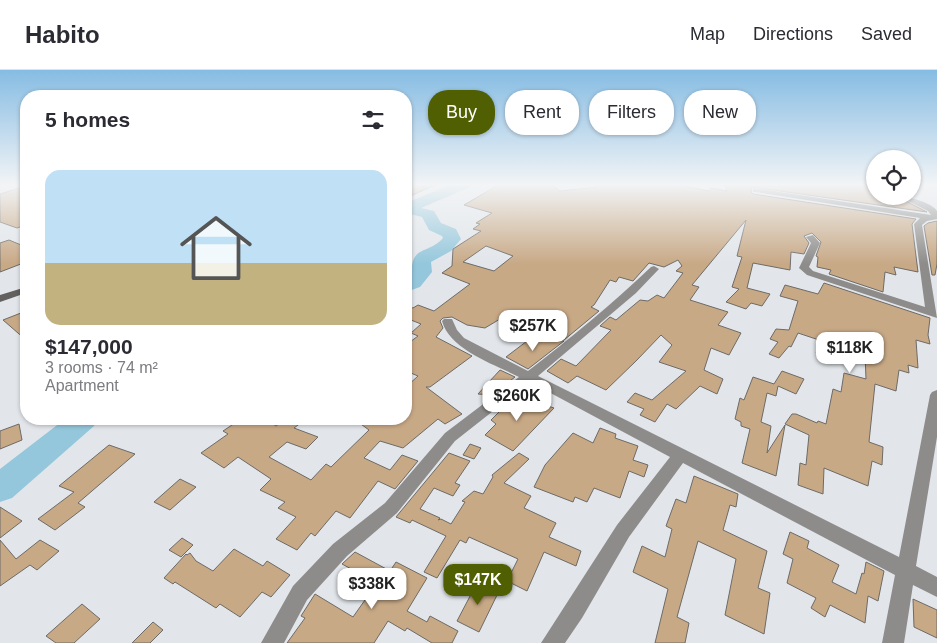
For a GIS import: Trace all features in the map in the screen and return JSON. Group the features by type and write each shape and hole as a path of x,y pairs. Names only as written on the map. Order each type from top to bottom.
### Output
{"main road":[{"path":"0,299 20,292"}],"street":[{"path":"893,211 935,217"},
{"path":"810,236 816,243 804,268 810,272 934,314 918,224 924,219 935,217"},
{"path":"272,643 300,593 340,550 391,508 450,437 601,318 654,269"},
{"path":"448,321 451,331 460,341 937,587"},
{"path":"893,643 937,395"},
{"path":"552,643 575,611 623,531 681,454"}],"building":[{"path":"0,211 20,211 20,227 17,228 0,222"},
{"path":"484,211 862,211 916,219 912,224 918,272 894,267 896,275 885,272 883,292 829,274 831,270 817,267 818,257 816,256 821,242 812,233 804,236 809,243 804,254 791,252 790,270 753,263 747,288 770,294 762,306 751,303 746,309 726,302 739,289 732,287 742,257 737,256 746,220 692,285 699,287 690,300 728,312 718,325 741,333 729,355 711,348 704,370 723,379 717,394 700,386 676,409 667,404 655,422 640,415 644,409 627,402 635,393 652,400 686,371 659,362 672,345 661,335 606,390 577,376 568,383 547,371 561,359 576,366 611,330 600,326 610,317 616,320 640,300 648,301 657,295 664,298 683,273 676,271 682,266 678,260 664,267 649,263 633,281 619,277 616,282 610,280 591,307 599,311 564,340 542,329 551,322 529,312 519,318 510,313 485,328 467,325 452,317 443,318 440,321 443,328 436,337 472,356 430,387 426,387 462,414 445,424 438,419 403,448 380,441 364,458 390,470 402,455 418,461 395,489 378,481 350,518 336,511 315,536 311,533 297,550 276,539 296,517 278,508 285,502 260,490 271,479 238,457 224,468 201,453 228,434 223,431 232,425 298,425 294,428 318,437 306,449 287,442 269,457 311,480 326,464 331,467 369,430 362,425 412,425 412,382 418,376 412,374 412,340 418,336 412,332 421,324 412,320 412,308 418,305 434,311 470,284 442,273 452,266 453,249 481,231 473,229 480,224 476,223 492,213","holes":["486,246 513,256 494,271 463,262"]},
{"path":"937,221 937,264 935,275 932,275 924,226"},
{"path":"9,240 20,245 20,264 0,272 0,243"},
{"path":"824,283 930,318 928,335 930,344 916,340 918,368 908,365 909,373 899,370 896,391 875,384 869,442 883,447 882,465 872,461 868,486 824,468 823,494 798,485 800,463 806,465 809,435 785,424 792,414 796,414 817,423 818,421 826,424 833,389 841,392 844,373 866,379 865,354 844,348 838,361 816,353 822,341 798,333 791,347 789,346 779,358 769,354 778,342 770,339 776,329 789,330 798,301 780,296 785,285 818,294"},
{"path":"20,313 20,335 3,320"},
{"path":"531,338 564,341 528,369 506,357"},
{"path":"500,370 515,377 492,395 478,394"},
{"path":"782,371 804,379 796,394 778,386 776,396 767,393 761,422 771,426 767,453 785,425 776,476 742,463 750,429 741,426 741,422 735,419 740,398 744,400 753,377 774,384"},
{"path":"515,396 529,403 531,400 554,408 513,451 485,435 496,424 491,420"},
{"path":"19,424 22,440 0,449 0,431"},
{"path":"600,428 616,434 615,438 638,446 633,460 648,465 644,477 629,471 620,498 594,488 587,502 575,497 573,502 534,487 545,465 573,433 593,443"},
{"path":"470,444 481,448 474,459 463,455"},
{"path":"109,445 135,454 78,503 85,507 55,530 38,519 74,492 59,486"},
{"path":"449,453 470,461 455,483 460,485 453,496 434,488 420,509 440,518 438,520 441,519 451,524 465,502 462,501 474,491 483,494 493,477 492,475 519,453 529,459 504,483 531,496 524,508 556,523 549,537 581,551 576,566 544,552 527,591 507,581 518,559 469,537 466,543 460,540 437,578 424,572 446,536 412,520 410,523 396,517"},
{"path":"694,476 738,494 736,507 730,505 723,530 767,551 758,588 770,593 764,634 725,615 736,559 698,541 677,617 689,623 685,643 655,643 668,589 633,572 642,546 665,557 672,529 666,526 676,499 686,503"},
{"path":"180,479 196,487 170,510 154,502"},
{"path":"0,507 22,521 0,538"},
{"path":"790,532 809,541 807,548 839,565 832,582 856,594 862,573 864,574 866,562 884,571 878,601 868,596 865,623 830,605 825,617 811,608 816,598 787,583 793,559 783,554"},
{"path":"182,538 193,545 181,557 169,550"},
{"path":"0,540 16,559 40,540 59,551 37,570 30,565 0,586"},
{"path":"234,549 263,566 267,561 290,575 271,597 262,592 240,617 220,604 216,608 175,582 173,584 164,578 186,554 190,553 196,561 213,571"},
{"path":"355,552 390,571 396,562 427,578 407,611 427,622 430,616 458,631 452,643 432,643 407,628 405,631 388,621 374,643 287,643 305,618 301,616 315,594 353,617 377,583 342,564"},
{"path":"478,581 499,591 479,632 457,621"},
{"path":"913,599 937,610 937,638 914,627"},
{"path":"82,604 100,619 74,643 56,643 46,636"},
{"path":"153,622 163,630 150,643 132,643"}],"waterway":[{"path":"412,283 422,272 421,260 445,247 452,239 450,233 435,226 428,214 415,211"},
{"path":"0,488 77,425"}]}
